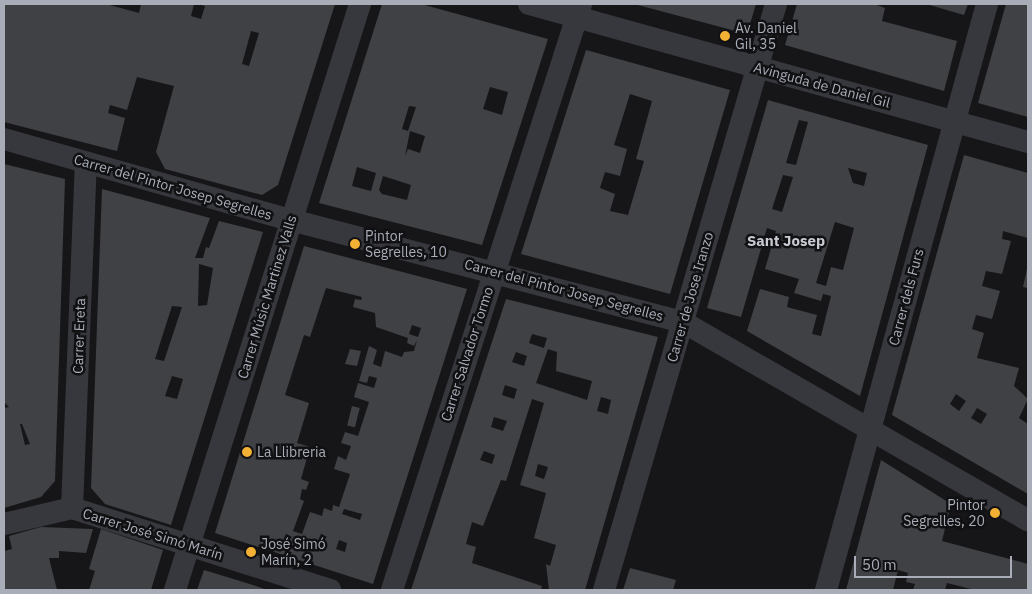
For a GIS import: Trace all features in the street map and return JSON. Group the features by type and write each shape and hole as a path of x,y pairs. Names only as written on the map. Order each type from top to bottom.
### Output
{"street":[{"name":"Carrer Músic Martinez Valls","path":"175,590 290,220 360,4"},
{"name":"Avinguda de Daniel Gil","path":"529,4 579,10 757,68 1028,142"},
{"name":"Carrer de Jose Iranzo","path":"604,590 776,4"},
{"name":"Carrer dels Furs","path":"826,590 987,4"},
{"name":"Carrer Salvador Tormo","path":"392,590 579,10"},
{"name":"Carrer del Pintor Josep Segrelles","path":"4,139 290,220 494,271 683,322 1028,520"},
{"name":"Carrer Ereta","path":"72,508 86,163"},
{"name":"Carrer José Simó Marín","path":"4,524 72,508 330,590"}],"building":[{"path":"4,4 106,4 139,13 141,4 194,4 191,16 201,19 205,6 198,4 335,4 278,185 262,195 165,169 156,152 174,86 137,77 127,110 110,105 108,113 125,118 117,151 4,122","holes":["251,31 259,33 249,66 242,64"]},
{"path":"382,4 421,4 548,39 482,245 319,203","holes":["490,87 508,92 502,115 483,109","409,106 416,107 408,131 402,129","410,131 425,136 420,153 408,149 405,156","357,167 376,173 371,191 352,186","383,176 411,185 407,200 382,194 379,190"]},
{"path":"634,4 756,4 747,34"},
{"path":"797,4 874,4 885,8 882,21 957,41 944,91 785,45"},
{"path":"926,4 968,4 964,15"},
{"path":"1006,4 1028,4 1028,117 978,103"},
{"path":"586,50 730,90 670,294 521,254","holes":["630,94 652,101 636,159 644,161 628,215 610,211 615,194 600,188 605,172 620,176 627,149 614,145"]},
{"path":"768,100 928,145 860,396 747,331 760,289 789,297 787,307 817,315 812,334 821,336 831,296 823,294 821,301 794,293 799,279 765,269 776,231 767,228 741,317 707,308","holes":["799,120 808,122 796,165 786,163","848,168 867,173 864,186 853,183","783,175 793,177 782,212 772,209","835,222 854,228 843,270 831,267 826,286 816,283"]},
{"path":"964,155 1028,173 1028,238 1003,231 1002,239 1011,241 1002,274 986,271 982,286 1000,291 992,319 976,315 972,329 984,333 977,358 1019,368 1014,386 1028,399 1019,418 1028,424 1028,494 892,415","holes":["956,394 966,401 959,411 950,404","977,408 987,414 981,424 971,418"]},
{"path":"4,164 65,179 55,481 41,497 4,508 4,408 9,407 4,402","holes":["20,424 22,424 30,444 25,445"]},
{"path":"102,189 210,218 195,258 203,258 206,247 209,248 219,221 263,232 171,525 105,504 91,488","holes":["199,264 213,268 207,305 198,306","172,306 182,307 164,361 155,359","172,376 183,379 177,399 165,396"]},
{"path":"304,246 467,289 373,584 215,533","holes":["326,288 362,297 361,300 355,299 353,307 375,313 376,327 408,338 407,343 414,346 417,340 414,351 404,352 402,357 385,351 381,367 373,364 377,350 369,346 359,381 367,383 369,376 377,378 374,388 358,383 354,397 369,402 358,436 345,432 341,443 351,446 346,460 338,456 334,469 350,474 339,507 333,505 332,511 324,508 322,516 310,512 302,534 293,531 304,501 300,499 302,489 306,490 309,482 301,479 310,447 297,443 309,403 285,395 304,335 310,337","412,325 421,328 418,337 409,334","344,509 362,514 360,520 342,514","339,540 347,543 345,552 336,549"]},
{"path":"1028,264 1028,288 1023,287"},
{"path":"506,299 658,337 585,590 549,590 546,564 550,566 556,545 534,538 546,493 520,485 544,403 532,399 506,481 501,480 483,526 472,522 466,544 476,547 472,563 542,586 541,590 411,590","holes":["532,334 547,338 544,348 529,343","548,349 557,352 556,371 592,381 587,400 536,383","516,352 527,356 524,366 512,362","505,385 517,389 514,399 502,395","601,397 611,400 608,414 597,411","494,417 507,421 503,431 491,427","484,451 495,455 492,464 480,460","538,464 548,467 544,479 535,476"]},
{"path":"350,349 361,351 357,366 345,364"},
{"path":"352,406 360,408 355,427 347,425"},
{"path":"881,460 951,504 942,541 1028,564 1028,590 975,590 947,583 945,590 913,590 915,584 906,582 908,573 898,570 893,590 846,590"},
{"path":"41,527 93,529 86,553 59,551 59,558 49,558 57,590 4,590 4,551 12,549 9,536"},
{"path":"101,529 163,550 151,590 89,590 95,571 89,569"},
{"path":"630,568 676,580 673,590 623,590"},
{"path":"204,570 253,585 267,590 197,590"}],"place":[{"name":"Av. Daniel Gil, 35","path":"725,36"},
{"name":"Pintor Segrelles, 10","path":"355,244"},
{"name":"La Llibreria","path":"247,452"},
{"name":"Pintor Segrelles, 20","path":"995,513"},
{"name":"José Simó Marín, 2","path":"251,552"}],"district":[{"name":"Sant Josep","path":"786,241"}]}
